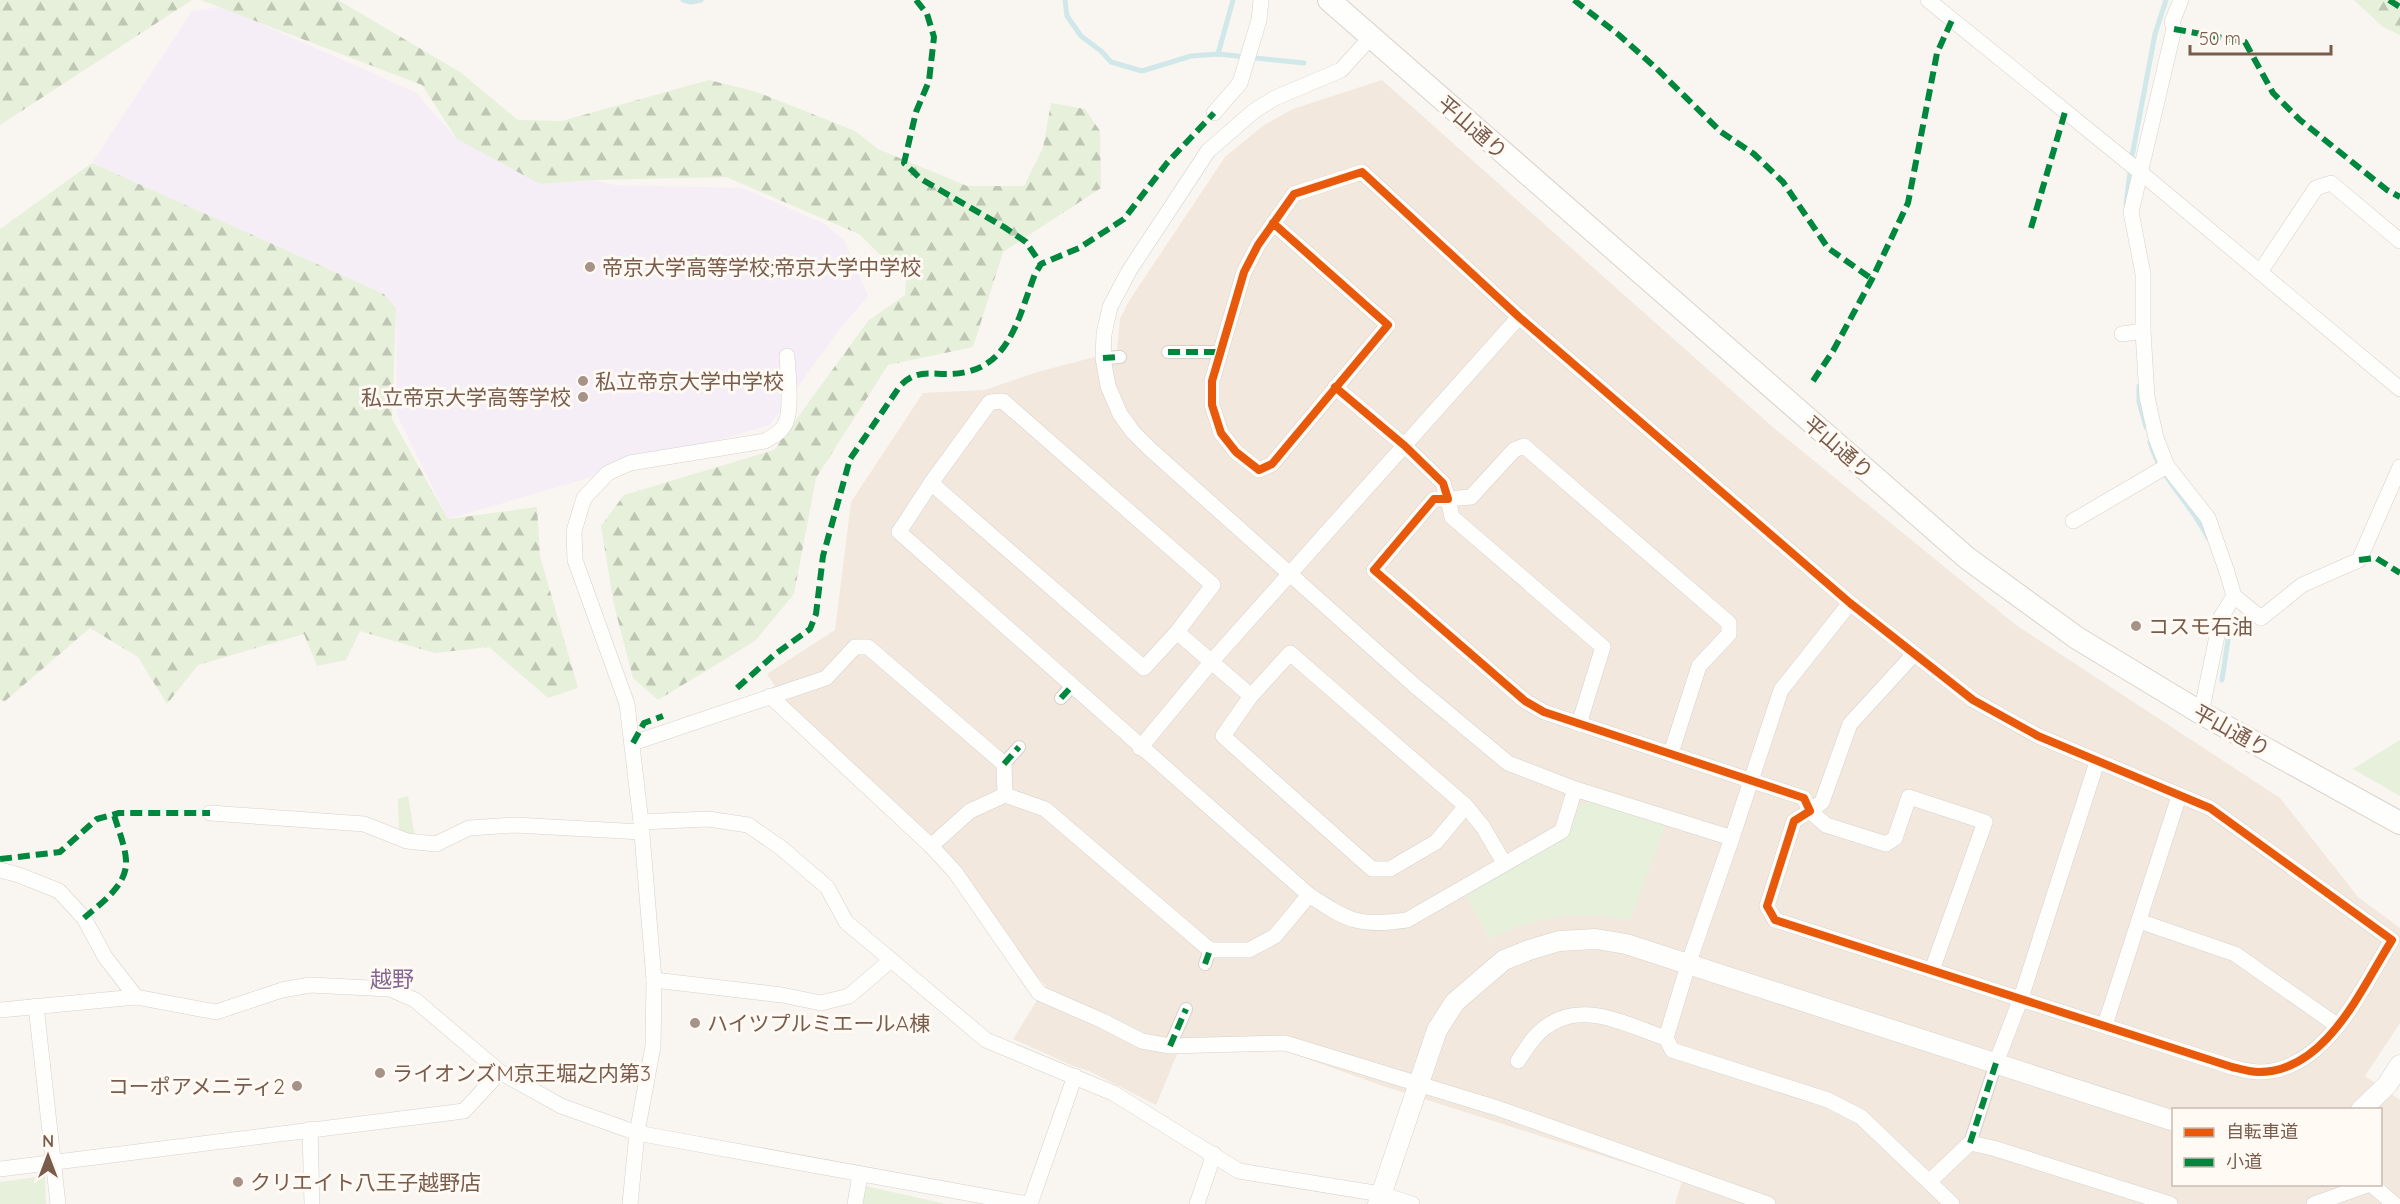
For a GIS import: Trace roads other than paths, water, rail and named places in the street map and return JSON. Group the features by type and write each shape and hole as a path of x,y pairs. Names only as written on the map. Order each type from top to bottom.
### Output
{"main road":[{"name":"平山通り","path":"1329,0 1967,558 2077,638 2201,713 2400,823"}],"street":[{"path":"1214,113 1240,83 1259,20 1261,0"},
{"path":"1928,0 2400,389"},
{"path":"2181,0 2172,22 2174,29 2133,167 2135,188 2131,212 2143,274 2142,332 2147,397 2156,438 2167,466 2208,518 2234,596 2261,618 2302,585 2359,560 2400,467"},
{"path":"1371,37 1341,70 1275,98 1254,111 1208,152 1129,271 1110,307 1104,334 1103,358 1108,386 1120,414 1132,432 1290,575 1414,685 1509,763 1575,789 1732,838"},
{"path":"1273,223 1388,325 1272,464 1259,470 1236,452 1221,433 1212,405 1212,381 1244,272 1258,245 1273,223 1294,194 1362,172 1519,317 1850,603 1973,700 2038,736 2210,808 2392,940 2338,1026 2318,1050 2292,1065 2259,1072 2232,1067 1775,920 1767,906 1794,821 1822,802 1850,724 1914,654"},
{"path":"2260,272 2316,188 2331,183 2400,241"},
{"path":"1140,748 1212,662 1519,317"},
{"path":"2122,334 2142,332"},
{"path":"1168,352 1220,352"},
{"path":"630,1204 637,1133 653,1046 654,980 633,743 627,704 575,560 574,531 584,498 608,473 630,463 765,441 779,432 786,422 788,410 788,356"},
{"path":"1103,358 1120,357"},
{"path":"1335,387 1405,446 1443,483 1452,517 1603,647 1580,724"},
{"path":"931,483 1144,668 1177,632 1213,585 1003,401 990,402 931,483 899,532 1140,748 1309,895 1343,917 1360,923 1380,924 1407,920 1562,831 1575,789"},
{"path":"1671,753 1699,666 1729,634 1729,623 1524,446 1514,450 1471,498 1434,499 1374,570 1525,701 1544,712 1804,798 1810,811 1826,825 1886,844 1895,838 1909,797 1985,822 1932,970"},
{"path":"2073,521 2167,466"},
{"path":"2201,713 2221,617 2234,596"},
{"path":"1850,603 1781,690 1689,962 1666,1038 1672,1050 1828,1100 1861,1117 1952,1204"},
{"path":"1177,632 1251,696"},
{"path":"633,743 826,678 855,647 868,646 1004,764"},
{"path":"1466,806 1436,842 1390,869 1372,869 1223,736 1251,696 1290,653 1466,806 1482,827 1504,864"},
{"path":"1061,698 1072,686"},
{"path":"770,696 931,846 955,872 1039,993 1142,1041 1170,1047 1285,1043 1500,1109 1768,1204"},
{"path":"1005,795 1004,764 1019,747"},
{"path":"1930,1181 1970,1143 2097,762"},
{"path":"931,846 970,811 1005,795 1045,809 1207,957 1249,950 1275,936 1309,895"},
{"path":"2105,1025 2179,796"},
{"path":"210,813 364,824 407,841 436,844 469,828 515,825 641,827 708,819 748,825 780,847 827,888 846,922 986,1040 1113,1093 1239,1171 1412,1204"},
{"path":"0,870 59,891 84,918 105,957 136,997"},
{"path":"2139,921 2235,954 2338,1026"},
{"path":"1380,1199 1437,1030 1455,1002 1504,960 1559,941 1596,939 1626,944 1689,962 2172,1120"},
{"path":"654,980 782,995 820,1003 849,996 890,961"},
{"path":"0,1010 136,997 216,1012 282,990 310,985 390,989 415,1000 500,1072 561,1106 637,1133 1028,1204 1075,1076"},
{"path":"36,1006 58,1204"},
{"path":"1170,1047 1186,1009"},
{"path":"1518,1061 1534,1037 1552,1023 1570,1015 1593,1013 1666,1038"},
{"path":"2364,1108 2394,1089 2400,1065"},
{"path":"0,1169 464,1111 500,1072"},
{"path":"310,1129 312,1204"},
{"path":"1970,1143 1993,1148 2170,1204"},
{"path":"1197,1204 1214,1154"},
{"path":"855,1204 860,1175"},
{"path":"2314,1204 2368,1186"},
{"path":"2372,1186 2394,1204"}],"waterway":[{"path":"683,0 691,2 701,0"},
{"path":"1065,0 1067,16 1081,36 1111,62 1142,71 1191,56 1218,54 1304,63"},
{"path":"1218,54 1233,0"},
{"path":"2126,204 2132,156 2155,34 2166,0"},
{"path":"2139,386 2139,402 2146,427"},
{"path":"2150,442 2161,468 2208,538"},
{"path":"2222,680 2230,627"}],"place":[{"name":"帝京大学高等学校;帝京大学中学校","path":"590,267"},
{"name":"私立帝京大学中学校","path":"583,381"},
{"name":"私立帝京大学高等学校","path":"583,397"},
{"name":"コスモ石油","path":"2136,626"},
{"name":"ハイツプルミエールA棟","path":"695,1023"},
{"name":"ライオンズM京王堀之内第3","path":"380,1073"},
{"name":"コーポアメニティ2","path":"297,1086"},
{"name":"クリエイト八王子越野店","path":"238,1182"}],"district":[{"name":"越野","path":"392,979"}]}
